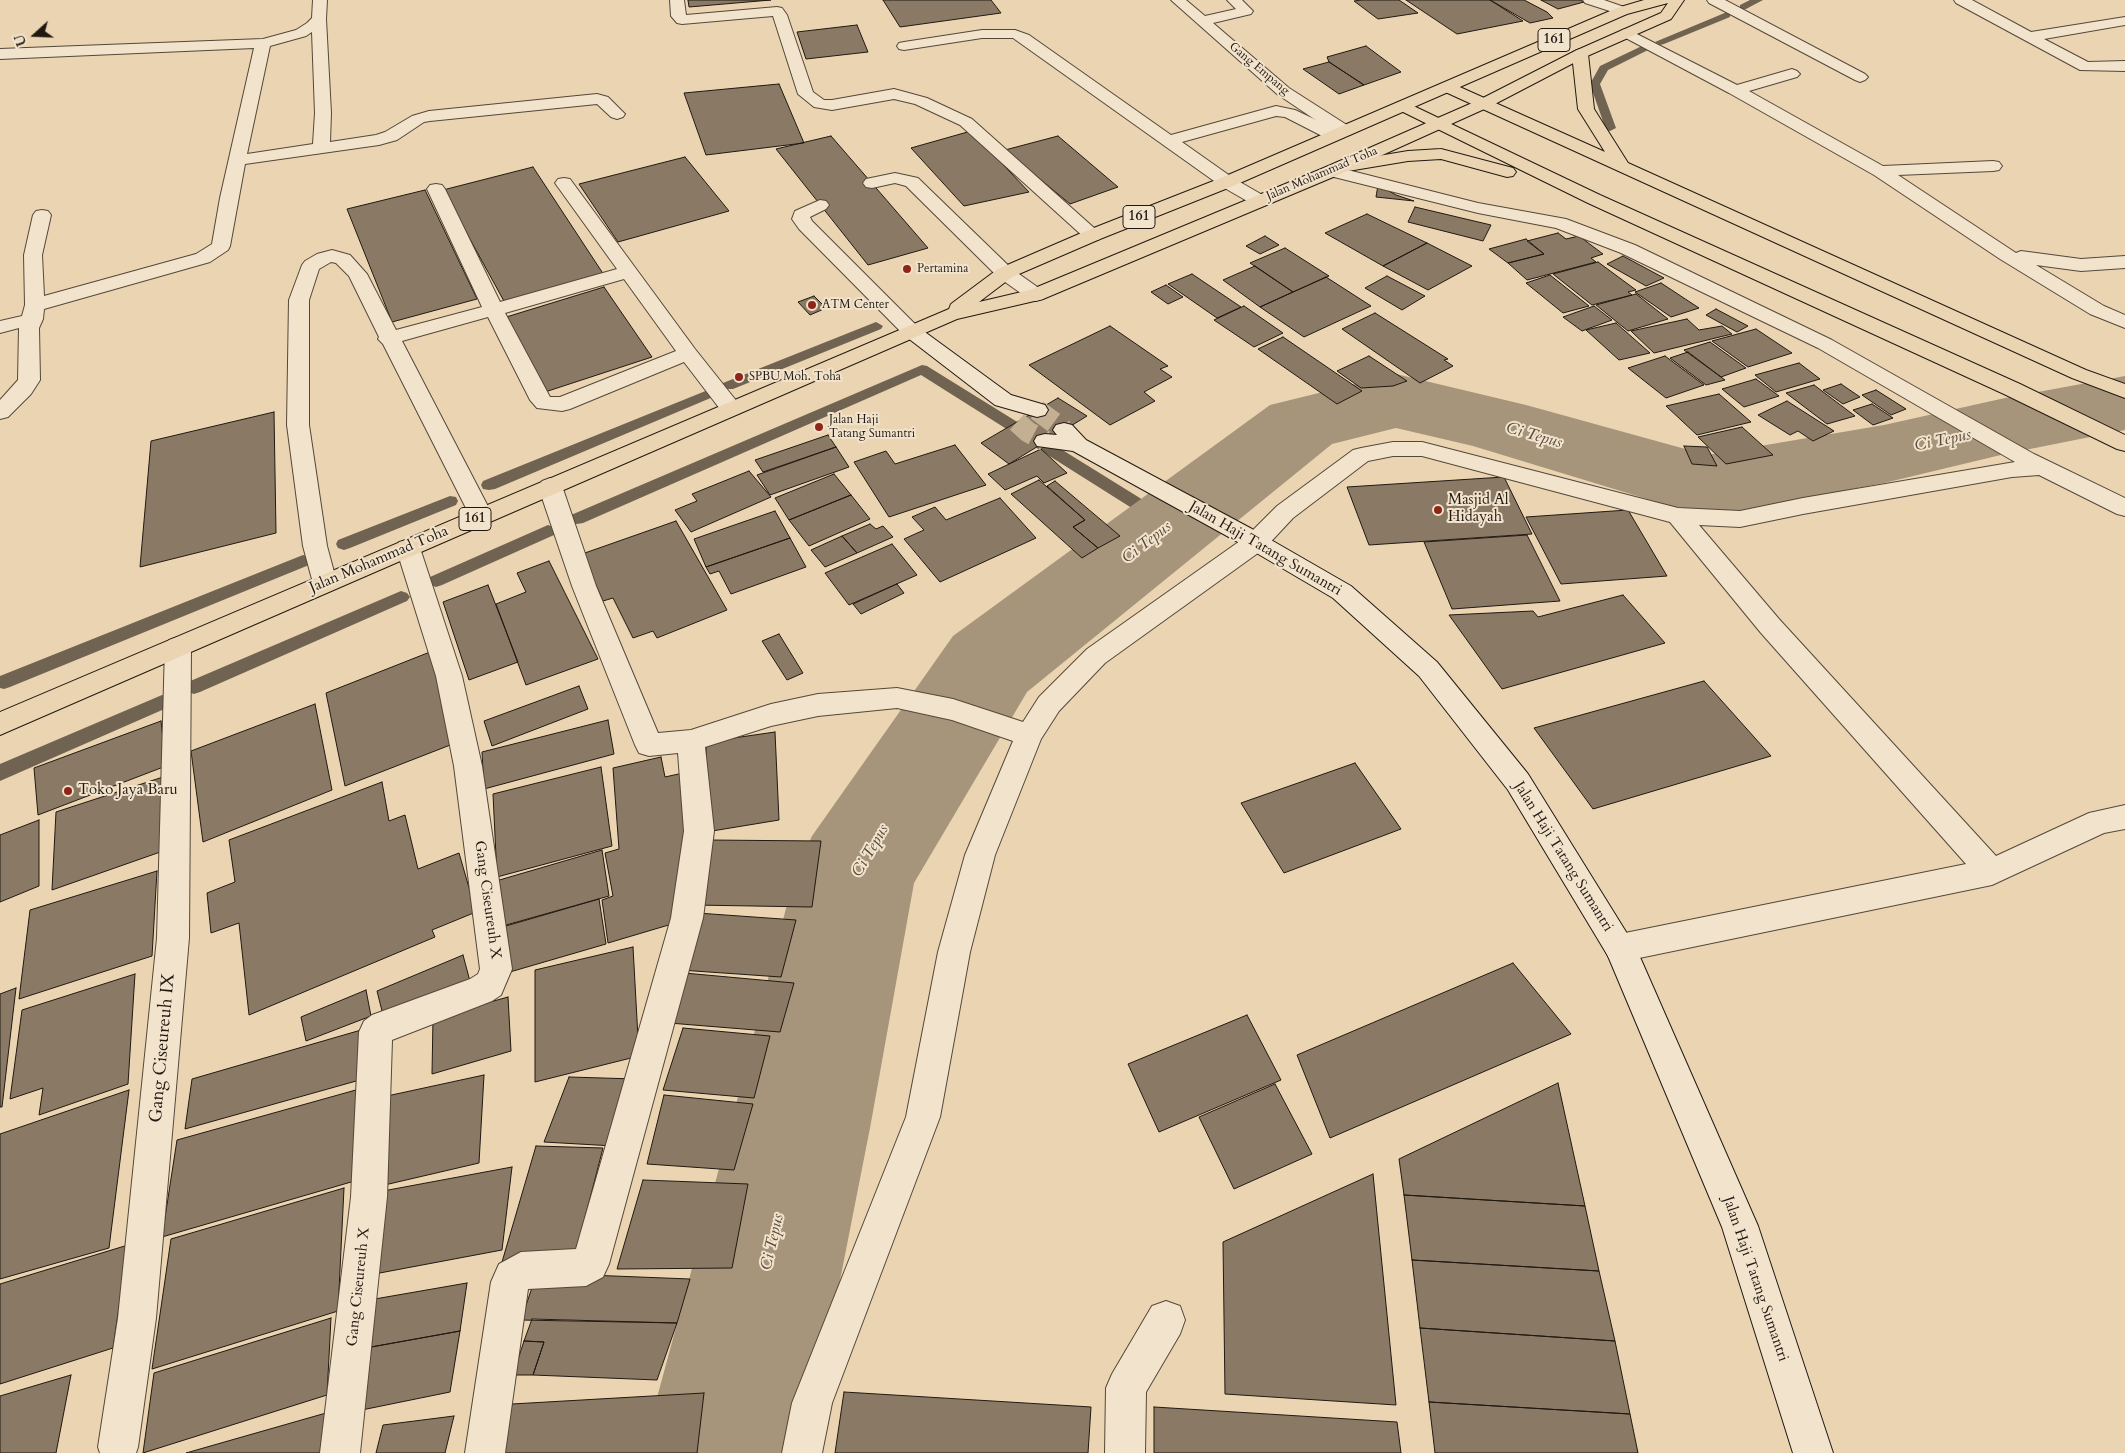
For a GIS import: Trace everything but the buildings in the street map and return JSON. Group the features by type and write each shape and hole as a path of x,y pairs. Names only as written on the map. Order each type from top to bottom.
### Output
{"main road":[{"name":"Jalan Mohammad Toha","path":"951,314 1005,273 1093,235 1227,182 1622,11 1663,0"},
{"name":"Jalan Mohammad Toha","path":"0,724 951,314 1036,295 1337,169 1486,103 1580,54 1666,16 1677,0"},
{"path":"1580,54 1586,109 1621,165"},
{"path":"1448,87 2079,374 2125,391"},
{"path":"1403,106 1594,199 2012,389 2122,442"},
{"path":"1337,169 1408,156 1441,154 1481,164 1594,199"}],"street":[{"path":"320,0 319,19 323,113 321,149"},
{"path":"678,0 678,16 682,20 777,11 780,15 806,94 820,104 832,105 894,94 921,101 966,122 1093,235"},
{"name":"Gang Empang","path":"1178,0 1284,91 1339,133"},
{"path":"1202,21 1246,11 1234,0"},
{"path":"1590,0 1622,11"},
{"path":"1714,0 1860,77"},
{"path":"1961,0 2085,67 2124,67"},
{"path":"0,54 263,44 301,33 319,19"},
{"path":"2028,37 2125,21"},
{"path":"1627,33 1735,90 1880,171 2007,255 2097,310 2125,322"},
{"path":"904,46 982,34 1015,34 1024,38 1227,182 1260,201"},
{"path":"0,327 34,312 203,258 215,252 221,246 263,44"},
{"path":"1735,90 1792,74"},
{"path":"238,160 384,138 429,116 597,99 602,100 617,114"},
{"path":"1170,140 1276,111 1289,113 1339,133"},
{"path":"1880,171 1993,166"},
{"path":"1337,169 1468,206 1560,223 1628,249 1825,344 2033,463 2125,508"},
{"path":"872,183 895,178 912,182 1005,273 1036,295"},
{"path":"564,183 688,353 731,408"},
{"path":"436,189 494,310 541,400 546,403 562,404 688,353"},
{"path":"820,205 801,215 805,225 911,331 1003,400 1037,410"},
{"path":"0,412 24,389 29,380 29,328 34,312 33,256 42,215"},
{"path":"2007,255 2068,264 2125,262"},
{"path":"326,584 315,546 298,425 299,300 312,265 324,258 332,256 344,259 356,274 481,516"},
{"path":"388,339 630,272"},
{"path":"1003,400 1017,422"},
{"name":"Jalan Haji Tatang Sumantri","path":"1045,441 1071,437 1141,481 1250,538 1342,592 1428,669 1518,782 1620,948 1740,1226 1813,1453"},
{"path":"802,1453 812,1403 923,1117 954,952 980,855 1020,732 1096,656 1361,455 1393,449 1422,449 1678,516 1740,519 2012,470 2033,463"},
{"path":"550,486 584,586 649,745 691,742 771,715 818,705 896,698 953,710 1020,732"},
{"path":"1678,516 1770,626 1992,872"},
{"name":"Gang Ciseureuh X","path":"340,1453 369,1197 376,1032 384,1026 481,990 490,984 496,969 466,757 449,676 408,548"},
{"name":"Gang Ciseureuh IX","path":"118,1447 137,1318 173,938 178,647"},
{"path":"485,1453 512,1277 521,1271 586,1267 590,1264 687,918 699,831 691,742"},
{"path":"1620,948 1992,872 2099,822 2125,817"},
{"path":"1126,1453 1126,1388 1166,1320"}],"waterway":[{"path":"1743,7 1758,0"},
{"path":"1660,42 1727,15"},
{"path":"1610,128 1595,84 1604,68 1644,48"},
{"path":"728,386 876,326"},
{"path":"577,519 922,369 1171,525"},
{"path":"489,485 708,394"},
{"name":"Ci Tepus","path":"724,1453 800,1128 855,873 990,664 1301,424 1396,401 1495,424 1706,486 1884,454 2005,426 2125,403"},
{"path":"344,544 450,501"},
{"path":"436,581 548,531"},
{"path":"4,682 303,561"},
{"path":"194,687 401,597"},
{"path":"0,773 162,702"}],"tunnel":[{"path":"1037,410 1064,430"},
{"path":"1017,422 1028,432 1045,441"}],"place":[{"name":"Pertamina","path":"907,269"},
{"name":"ATM Center","path":"812,305"},
{"name":"SPBU Moh. Toha","path":"739,377"},
{"name":"Jalan Haji Tatang Sumantri","path":"819,427"},
{"name":"Masjid Al Hidayah","path":"1438,510"},
{"name":"Toko Jaya Baru","path":"68,791"}]}
